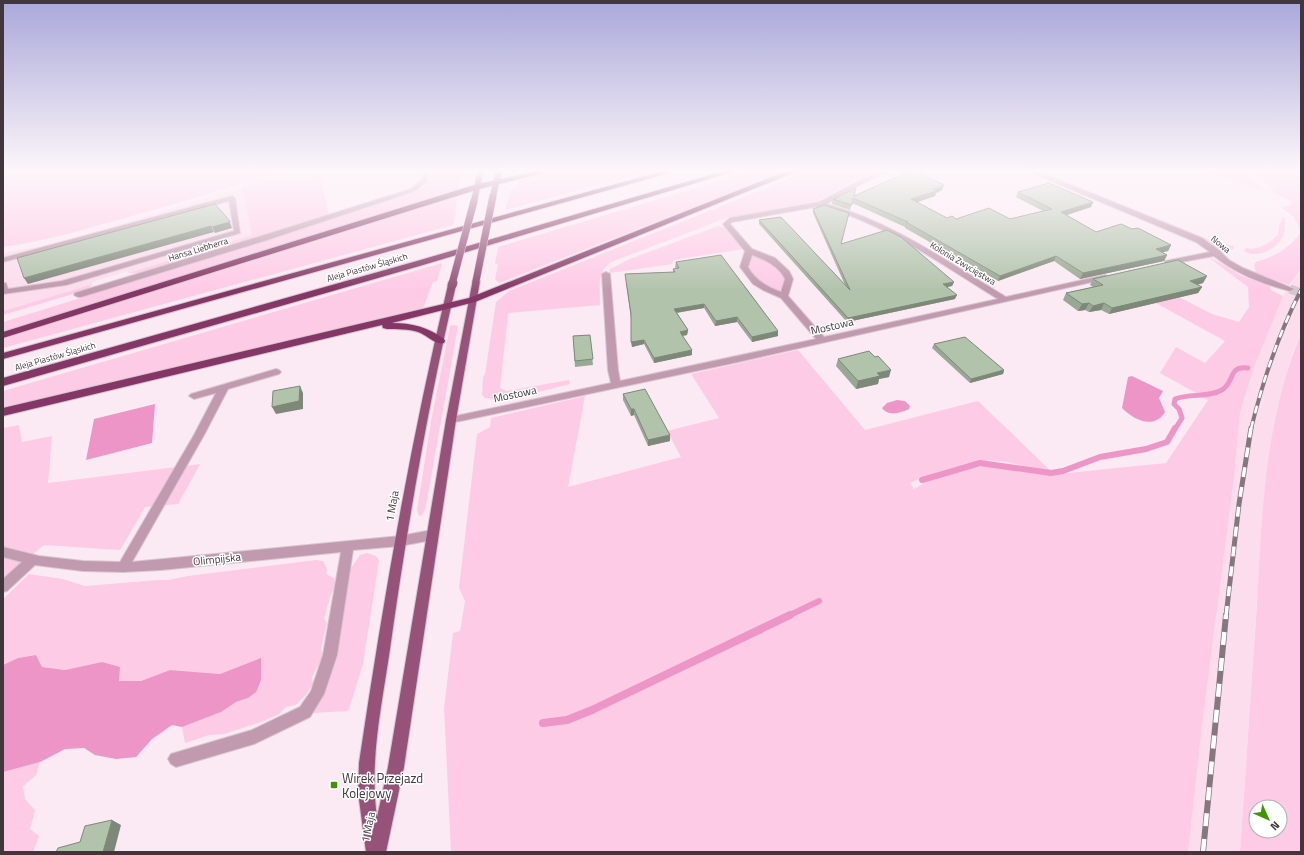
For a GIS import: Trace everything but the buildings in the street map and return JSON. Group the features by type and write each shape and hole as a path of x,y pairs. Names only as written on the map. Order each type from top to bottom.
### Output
{"highway":[{"path":"3,335 401,210"},
{"name":"Aleja Piastów Śląskich","path":"3,356 532,210"},
{"name":"Aleja Piastów Śląskich","path":"3,382 600,210"},
{"path":"3,412 472,300 697,210"},
{"path":"372,325 413,327 430,332 440,341"}],"main road":[{"name":"1 Maja","path":"374,852 365,778 400,541 429,386 452,285 472,210"},
{"name":"1 Maja","path":"378,852 396,767 451,420 472,300 490,210"}],"street":[{"path":"3,260 188,210"},
{"path":"3,285 5,292 63,284 238,232 234,210"},
{"name":"Hansa Liebherra","path":"78,295 349,210"},
{"name":"Kolonia Zwycięstwa","path":"784,296 789,278 786,273 772,260 749,251 726,224 730,220 787,210"},
{"name":"Kolonia Zwycięstwa","path":"842,210 892,231 1004,299"},
{"name":"Nowa","path":"1125,210 1199,240 1217,253 1226,262 1240,270 1264,281 1290,289"},
{"path":"749,251 744,267 751,278 763,288 784,296 822,340"},
{"path":"1160,265 1217,253"},
{"path":"105,271 114,284"},
{"path":"606,274 613,370 616,384"},
{"name":"Mostowa","path":"451,420 1114,275"},
{"path":"194,396 276,372"},
{"path":"123,567 199,435 224,388"},
{"name":"Olimpijska","path":"3,552 35,560 123,567 161,565 348,545 400,541 432,535"},
{"path":"176,759 254,737 305,712 317,694 330,655 348,545"},
{"path":"3,587 35,560"}],"shaded area":[{"path":"3,210 153,210 50,238 3,247"},
{"path":"167,210 247,210 252,235 128,273 127,271 92,282 93,284 3,311 3,253 62,242"},
{"path":"247,210 328,210 329,214 143,273 128,273 252,235"},
{"path":"360,210 393,210 3,332 3,322 265,241"},
{"path":"414,210 457,210 453,225 3,348 3,339"},
{"path":"622,210 686,210 499,283 495,279 498,264 495,264 498,247"},
{"path":"711,210 776,210 724,219 611,262 606,266 601,276 600,305 508,313 500,388 507,391 569,380 570,384 515,397 494,399 485,398 482,395 483,377 485,374 496,302 509,291"},
{"path":"1285,210 1301,210 1301,231 1294,217"},
{"path":"1283,217 1285,218 1284,234 1277,244 1261,253 1255,254 1244,251 1246,248 1250,249 1263,246 1278,235 1279,226"},
{"path":"1159,219 1217,243 1233,246 1234,249 1226,251 1220,250"},
{"path":"718,226 726,228 743,249 673,260 672,264 609,273 610,269 630,259"},
{"path":"1301,232 1301,269 1289,285 1256,273 1254,265 1256,262 1281,251 1292,243"},
{"path":"750,256 761,257 767,260 780,272 785,282 780,291 768,287 757,279 750,269"},
{"path":"1208,257 1240,275 1270,286 1271,290 1283,296 1253,369 1240,366 1234,368 1224,387 1218,392 1196,393 1160,373 1176,347 1205,363 1225,341 1156,303 1177,296 1212,314 1239,322 1249,307 1248,287"},
{"path":"442,263 437,281 433,282 423,308 3,408 3,391"},
{"path":"1301,269 1301,334 1293,351 1274,421 1267,480 1259,567 1240,852 1188,852 1203,718 1234,477 1240,412 1262,340 1283,296"},
{"path":"93,284 86,290 3,315 3,311"},
{"path":"450,326 458,326 425,510 422,515 419,516 417,510 432,416"},
{"path":"1301,334 1301,852 1240,852 1267,466 1280,399 1289,366"},
{"path":"798,350 865,430 978,401 1050,470 1044,471 1012,463 988,460 980,461 944,470 910,483 914,489 926,482 982,466 1003,467 1048,475 1166,463 1208,400 1198,395 1221,394 1226,391 1233,376 1239,369 1245,368 1253,370 1240,412 1234,477 1203,718 1188,852 451,852 444,708 453,633 460,631 465,601 459,588 477,434 490,427 491,418 585,396 568,487 681,457 667,431 719,418 691,374"},
{"path":"1132,376 1163,391 1159,398 1165,412 1155,421 1150,422 1138,419 1122,408 1128,377"},
{"path":"897,400 905,401 910,406 909,409 898,413 888,413 882,408 887,403"},
{"path":"155,404 152,443 86,460 94,419"},
{"path":"19,425 22,442 52,436 48,483 200,464 178,504 145,507 120,550 44,545 3,579 3,428"},
{"path":"367,553 376,556 379,560 363,664 349,709 347,711 313,713 312,712 321,700 328,683 333,664 338,644 351,568 360,555"},
{"path":"316,560 323,561 327,569 326,574 334,578 336,585 331,594 324,618 327,623 321,649 323,656 312,677 313,684 305,696 295,705 286,707 279,714 261,722 224,734 209,735 185,743 182,727 221,712 236,702 248,698 261,659 220,674 170,670 141,681 119,681 103,662 65,670 42,667 36,655 18,658 3,665 3,599 29,574 63,579 85,586 168,580 188,576"},
{"path":"36,655 42,667 65,670 102,662 120,667 119,681 141,681 170,670 220,674 261,658 261,680 256,692 248,698 236,702 221,712 182,727 172,725 152,739 136,757 116,759 95,755 84,748 65,749 40,762 3,772 3,665 18,658"},
{"path":"40,762 36,775 23,786 25,799 35,810 30,829 39,836 33,852 3,852 3,772"}],"waterway":[{"path":"1175,429 1182,418 1179,409 1174,404 1175,399 1187,396 1211,394 1222,390 1229,383 1232,375 1237,369 1248,368"},
{"path":"922,480 980,463 1051,473 1063,471 1100,457 1146,449 1167,442 1175,428"},
{"path":"788,616 819,601"},
{"path":"543,723 567,720 592,710 790,615"}],"tunnel":[{"path":"1290,289 1301,293"}],"railway":[{"path":"1251,429 1272,358 1285,324 1301,290"},
{"path":"1226,616 1239,504 1251,428"},
{"path":"1203,852 1226,615"}],"place":[{"name":"Wirek Przejazd Kolejowy","path":"334,785"}]}
